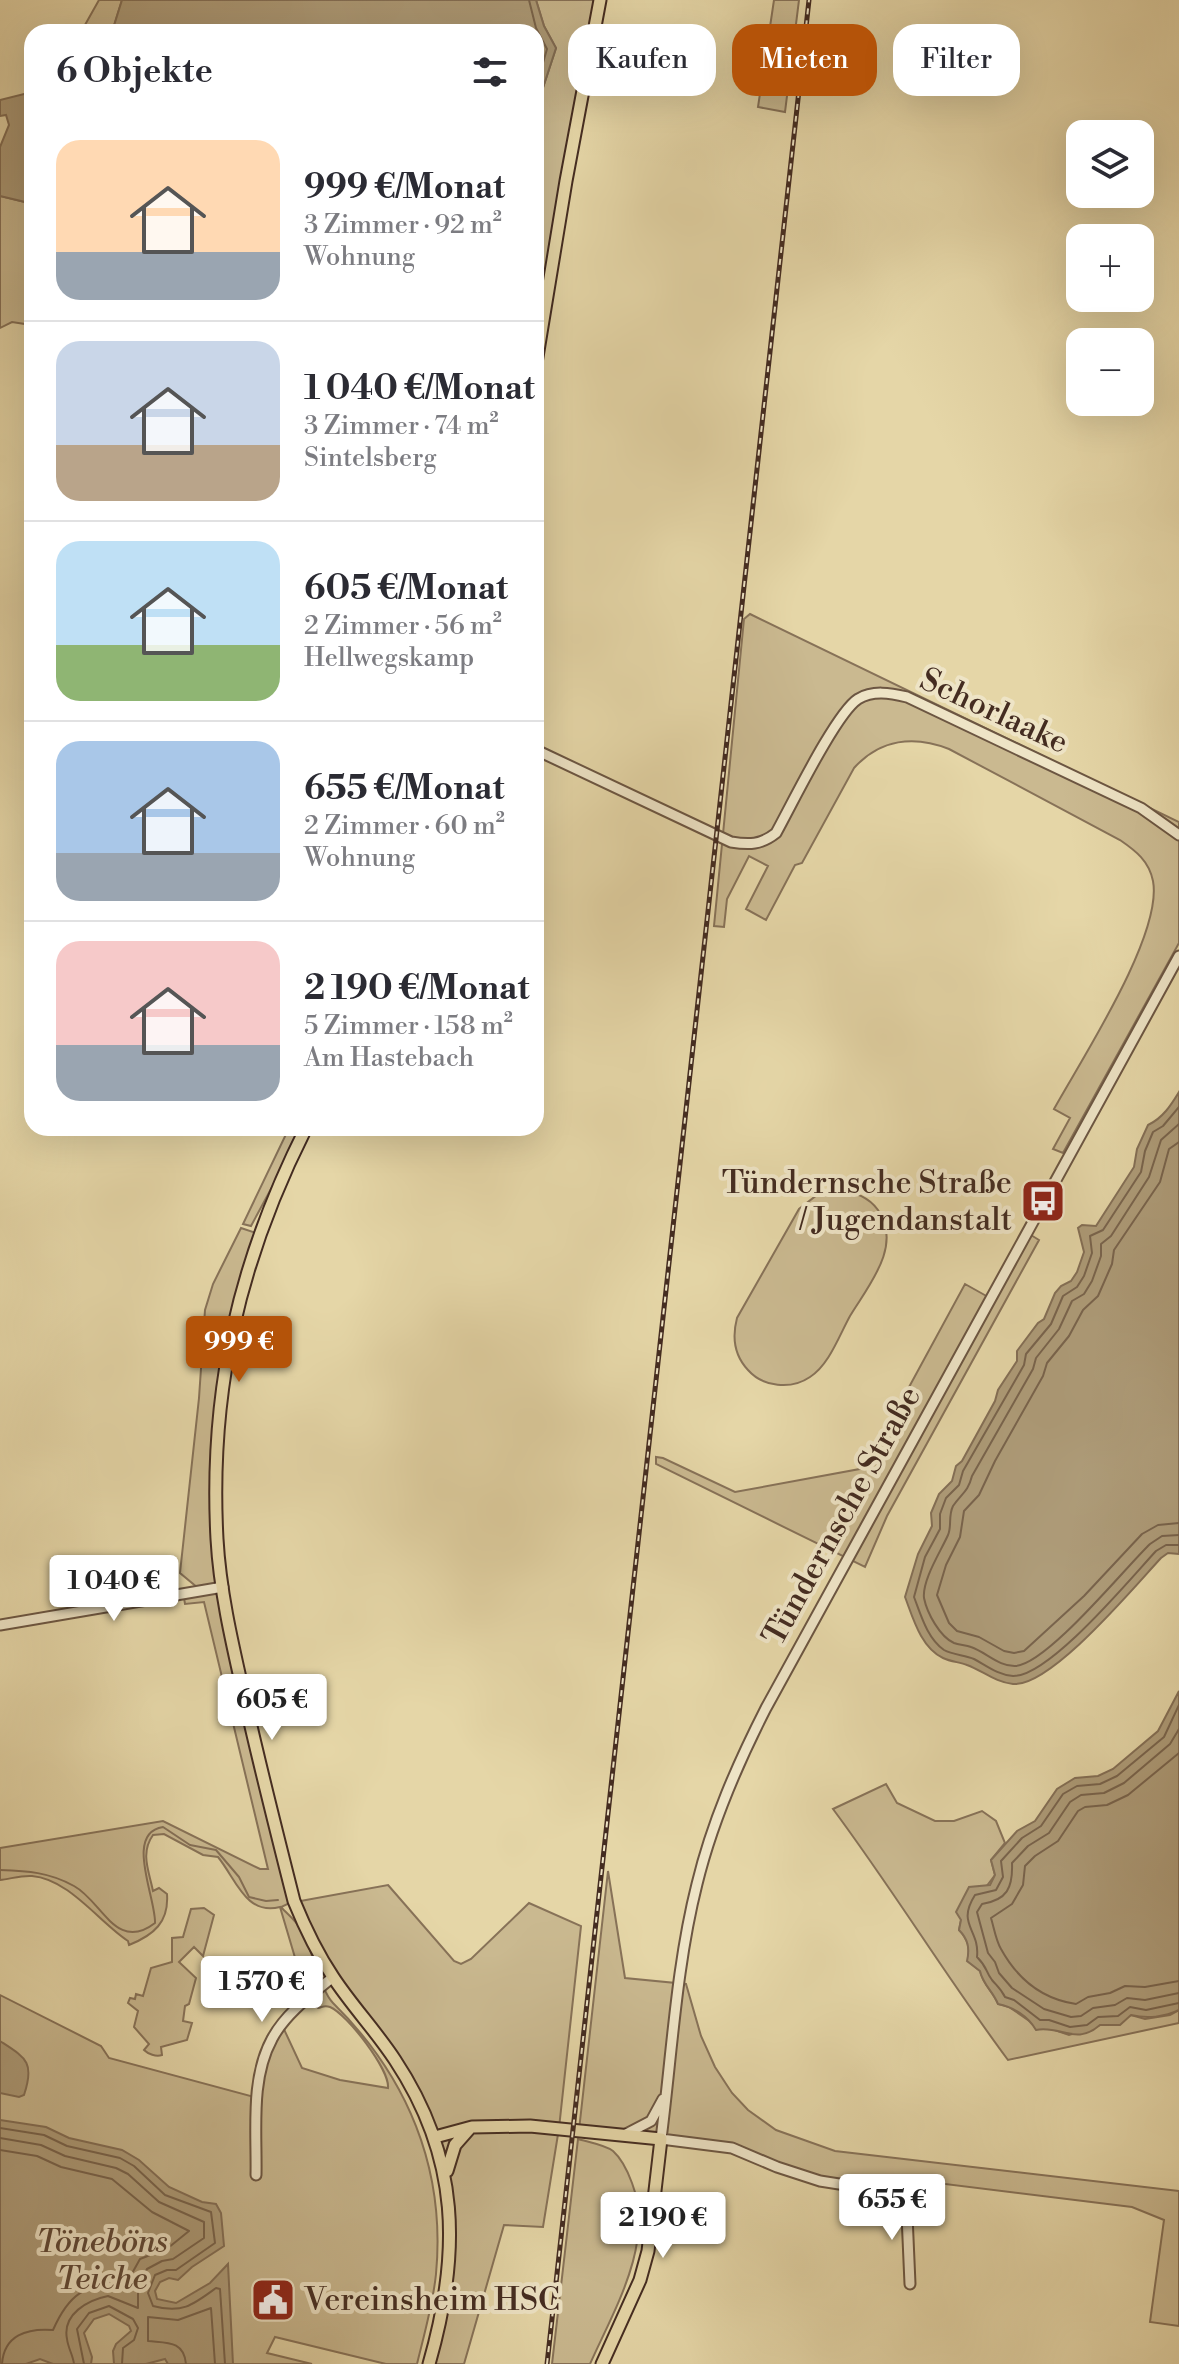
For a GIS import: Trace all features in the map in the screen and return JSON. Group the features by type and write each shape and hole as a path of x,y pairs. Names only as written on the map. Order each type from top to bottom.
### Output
{"main road":[{"path":"544,312 600,0"},
{"path":"302,1136 259,1234 238,1303 222,1381 215,1463 217,1540 233,1648 294,1901 307,1933 333,1977 418,2098 435,2137 446,2176 449,2206 447,2275 429,2364"},
{"path":"435,2137 472,2127 530,2126 661,2139 648,2251 640,2280 602,2364"},
{"path":"446,2176 455,2145 472,2127"}],"street":[{"name":"Schorlaake","path":"544,754 731,842 749,845 766,841 776,833 841,717 856,700 871,694 889,693 907,697 1141,808 1179,835"},
{"name":"Tündernsche Straße","path":"661,2139 685,1944 697,1885 733,1776 774,1694 1179,956"},
{"path":"0,1625 223,1587"},
{"path":"256,2175 262,2062 272,2037 290,2014 333,1977"},
{"path":"625,2135 651,2121 667,2089"},
{"path":"661,2139 732,2148 820,2181 890,2192 901,2201 907,2215 910,2284"}],"green space":[{"path":"99,0 122,0 114,24 86,24"},
{"path":"536,0 600,0 596,24 568,24 568,96 583,96 544,318 544,85 556,48"},
{"path":"774,0 799,0 796,24 770,24"},
{"path":"760,96 787,96 785,112 758,107"},
{"path":"0,196 24,202 24,324 12,322 0,328"},
{"path":"750,614 1179,822 1179,943 1063,1153 1053,1149 1070,1118 1054,1109 1100,1030 1146,933 1153,904 1153,881 1145,862 1120,840 949,749 923,742 898,742 875,751 854,768 802,863 795,865 766,920 746,909 768,866 749,856 727,899 724,927 714,926 744,619"},
{"path":"285,1136 300,1136 251,1226 243,1224"},
{"path":"835,1190 860,1195 878,1210 885,1224 885,1251 873,1279 817,1372 794,1384 769,1383 754,1376 737,1352 737,1318 799,1209 817,1195"},
{"path":"241,1228 259,1234 238,1303 215,1463 223,1587 294,1901 281,1907 305,1937 328,1997 382,2061 401,2093 427,2161 435,2197 437,2235 431,2308 417,2364 386,2364 275,2337 267,2353 312,2364 0,2364 0,1995 101,2046 109,2058 258,2098 260,2075 282,2025 302,2068 340,2080 388,2088 375,2056 347,2020 330,2007 318,2008 298,1989 296,1961 280,1907 258,1906 250,1901 218,1857 203,1855 164,1834 153,1835 147,1849 147,1862 153,1891 159,1888 167,1894 167,1904 162,1920 153,1932 129,1945 83,1902 59,1885 32,1876 0,1880 0,1848 163,1821 260,1869 268,1869 204,1602 185,1604 184,1598 198,1588 180,1573 205,1310 213,1284"},
{"path":"1026,1232 1039,1240 887,1516 865,1567 656,1464 656,1457 663,1458 735,1492 865,1468 965,1284 990,1298"},
{"path":"886,1784 897,1803 935,1821 954,1821 982,1811 996,1821 1005,1843 991,1860 995,1875 961,1920 959,1930 968,1944 968,1961 980,1971 998,2004 1009,2007 1031,2022 1069,2035 1131,2015 1145,2019 1170,2015 1179,2010 1179,2023 1008,2060 833,1809"},
{"path":"608,1871 625,1978 686,1984 701,2036 715,2067 748,2110 776,2130 835,2151 1179,2191 1179,2326 1150,2322 1164,2220 1132,2207 897,2178 890,2191 820,2180 732,2148 579,2130"},
{"path":"388,1885 454,1961 461,1964 471,1959 529,1903 581,1926 559,2128 543,2227 504,2225 464,2364 430,2364 438,2329 450,2206 417,2094 333,1977 295,1902"},
{"path":"204,1908 214,1915 203,1956 194,1947 179,1962 196,1978 189,2004 185,2006 183,2021 192,2023 187,2040 161,2047 162,2055 152,2055 144,2050 149,2044 134,2027 138,2011 128,2003 130,1998 135,1999 136,1994 143,1996 151,1968 172,1962 172,1938 183,1937 191,1909"},
{"path":"578,2139 610,2149 622,2162 638,2206 639,2229 629,2276 590,2364 552,2364"}],"water":[{"path":"122,0 536,0 543,24 114,24"},
{"path":"544,26 556,48 544,85"},
{"path":"24,94 24,202 0,196 0,147 9,125 6,115 0,116 0,100"},
{"path":"1179,1092 1179,1554 1168,1553 1161,1558 1091,1633 1048,1670 1029,1681 1007,1683 935,1653 919,1632 905,1597 918,1554 932,1526 931,1513 939,1494 952,1481 956,1466 962,1461 998,1390 1017,1361 1017,1351 1044,1319 1055,1293 1077,1272 1084,1252 1078,1228 1082,1225 1096,1226 1134,1167 1137,1149 1148,1125 1162,1115"},
{"path":"1179,1691 1179,2010 1156,2017 1131,2015 1120,2025 1100,2025 1083,2034 1036,2030 1020,2013 998,2004 980,1971 967,1961 968,1944 959,1930 961,1920 956,1912 969,1887 990,1885 995,1875 991,1860 1017,1831 1035,1821 1057,1789 1075,1778 1098,1776 1113,1769 1158,1731"},
{"path":"0,2041 26,2062 29,2075 24,2095 19,2097 0,2093"},
{"name":"Töneböns Teiche","path":"0,2120 46,2127 69,2138 122,2150 139,2160 169,2187 202,2202 216,2204 221,2213 224,2246 178,2280 169,2278 160,2282 155,2291 157,2299 176,2303 210,2283 228,2264 233,2364 168,2364 165,2359 146,2364 114,2364 116,2344 131,2331 129,2326 109,2314 94,2319 84,2333 92,2357 91,2364 53,2364 40,2359 26,2364 0,2364"}],"waterway":[{"path":"0,1870 38,1873 65,1881 84,1893 120,1928 130,1932 141,1931 155,1923 145,1868 145,1841 152,1832 163,1827 190,1845 216,1850 239,1877 249,1897 278,1900"}],"railway":[{"path":"547,2364 809,0"}],"place":[{"name":"Tündernsche Straße / Jugendanstalt","path":"1043,1201"},
{"name":"Vereinsheim HSC","path":"273,2300"}]}
